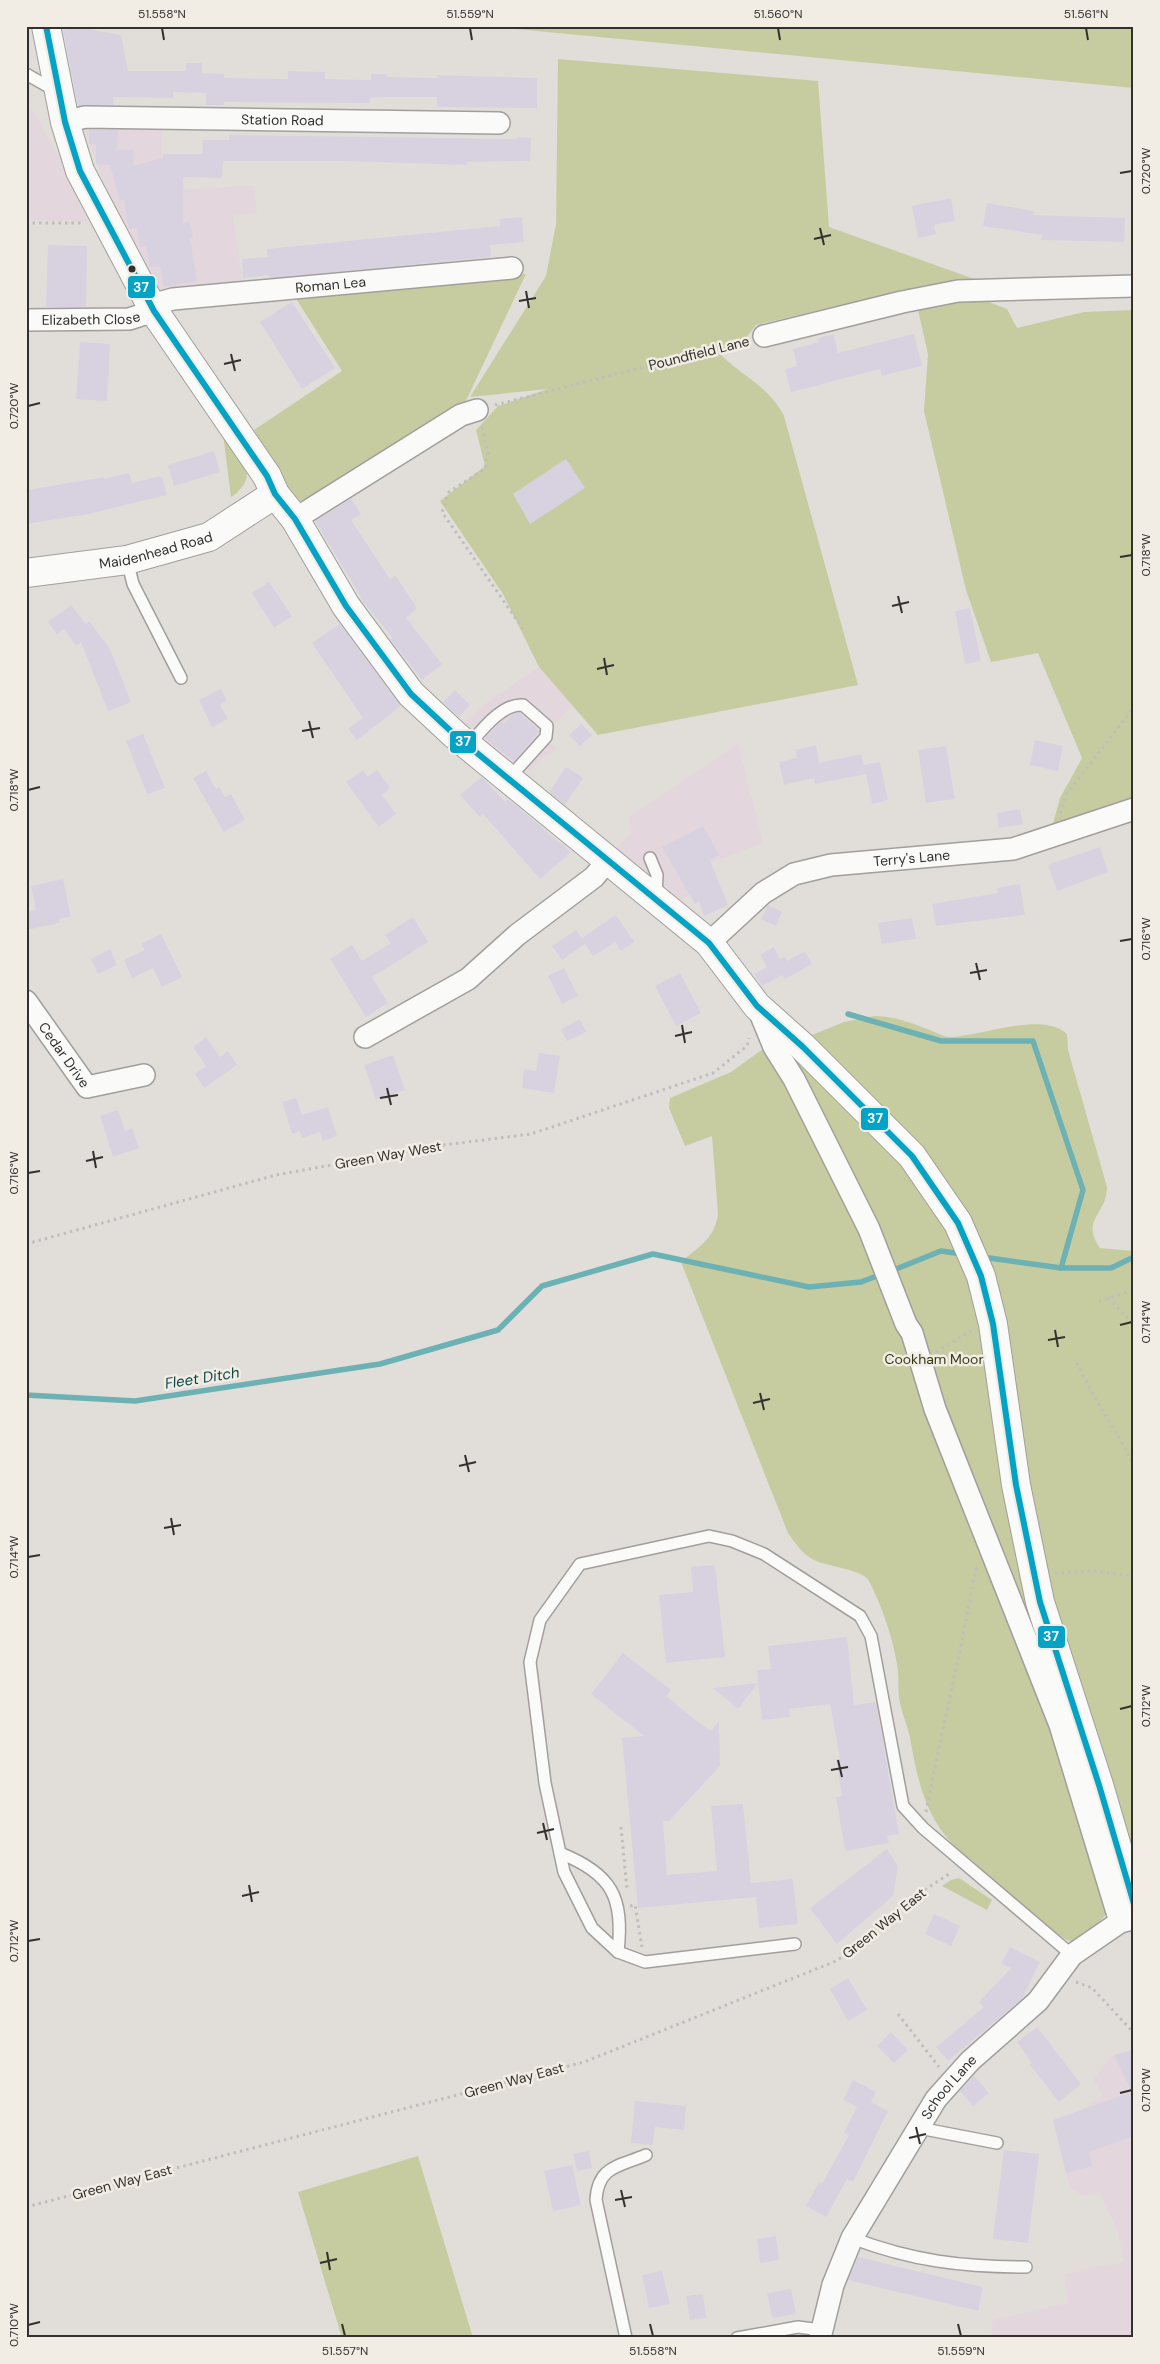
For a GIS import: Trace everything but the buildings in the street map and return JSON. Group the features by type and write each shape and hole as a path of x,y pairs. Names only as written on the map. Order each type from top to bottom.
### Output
{"main road":[{"path":"46,26 65,122 80,171 152,308 267,476 275,494 294,519 346,606 411,694 468,746 710,942 725,966 758,1006 803,1047 912,1156 958,1223 981,1276 997,1324 1016,1485 1040,1602 1129,1874 1129,1915"},
{"name":"Maidenhead Road","path":"26,573 128,560 209,537 275,494"}],"street":[{"name":"Station Road","path":"65,122 85,117 499,123"},
{"name":"Roman Lea","path":"152,308 173,299 512,268"},
{"name":"Poundfield Lane","path":"764,336 902,302 958,291 1134,286"},
{"name":"Elizabeth Close","path":"26,320 129,319 152,308"},
{"path":"294,519 461,415 477,410"},
{"name":"Terry's Lane","path":"710,942 763,893 794,874 830,865 1014,849 1134,809"},
{"path":"365,1037 468,979 517,935 594,877 609,859"},
{"name":"Cedar Drive","path":"26,1001 87,1087 144,1075"},
{"path":"758,1006 774,1047 794,1079 869,1229 906,1324 912,1333 935,1409 1060,1725 1129,1915"},
{"name":"School Lane","path":"821,2334 833,2285 852,2238 936,2099 970,2061 1038,2001 1072,1955 1129,1915"}],"lane":[{"path":"26,74 58,92"},
{"path":"128,560 133,584 181,678"},
{"path":"468,746 511,706 523,705 545,722 547,726 546,737 509,778"},
{"path":"650,858 657,875 656,898"},
{"path":"795,1944 645,1962 618,1952 592,1928 564,1872 546,1783 530,1662 540,1620 580,1564 709,1536 732,1541 764,1554 860,1616 871,1636 903,1806 923,1828 1072,1955"},
{"path":"560,1852 600,1874 610,1886 616,1897 618,1910 620,1932 618,1952"},
{"path":"919,2128 997,2143"},
{"path":"626,2338 596,2200 597,2184 603,2173 646,2156"},
{"path":"852,2238 932,2262 986,2267 1026,2267"},
{"path":"737,2338 798,2327 821,2334"}],"path":[{"path":"26,223 108,223"},
{"name":"Poundfield Lane","path":"477,410 764,336"},
{"path":"477,410 488,453 485,469 449,492 442,512 523,629"},
{"path":"1052,837 1066,795 1134,707"},
{"name":"Green Way West","path":"26,1244 276,1175 444,1145 531,1134 713,1073 741,1050"},
{"path":"1098,1301 1134,1290"},
{"path":"1108,1298 1134,1324"},
{"path":"937,1351 979,1326 997,1324"},
{"path":"1077,1363 1094,1398 1108,1417 1134,1467"},
{"path":"923,1828 944,1718 963,1641 976,1561 989,1548"},
{"path":"1035,1575 1093,1571 1134,1576"},
{"path":"621,1827 628,1896"},
{"name":"Green Way East","path":"26,2207 584,2062 836,1961 853,1950 909,1900 964,1864"},
{"path":"628,1906 634,1905 645,1962"},
{"path":"1056,1976 1092,1988 1134,2033"},
{"path":"898,2014 951,2083"}],"shaded area":[{"path":"26,104 34,112 54,148 88,222 26,220"},
{"path":"162,125 162,190 254,186 257,212 233,215 243,285 159,291 108,193 83,126"},
{"path":"539,667 572,705 555,723 545,738 558,750 547,754 529,771 524,766 517,772 459,727 486,703"},
{"path":"738,744 763,843 696,868 705,886 676,903 612,852 631,833 628,818"},
{"path":"1134,2050 1134,2338 991,2338 993,2320 1069,2303 1064,2274 1124,2262 1118,2232 1100,2192 1082,2196 1070,2187 1059,2147 1086,2138 1079,2112 1103,2094 1093,2080 1114,2054"}],"green space":[{"path":"485,26 1134,26 1134,88"},
{"path":"558,59 818,81 829,227 977,280 924,286 756,325 739,347 718,352 762,388 778,405 784,416 858,685 598,735 539,667 503,594 440,501 485,466 476,430 498,406 548,389 470,397 546,276 556,224"},
{"path":"526,274 464,405 306,500 297,501 254,430 342,371 293,294"},
{"path":"981,299 1007,309 1017,328 1084,312 1134,310 1134,797 1052,827 1060,798 1082,758 1038,653 991,662 966,590 924,411 928,354 918,310 909,306"},
{"path":"223,434 242,458 247,472 243,486 231,497"},
{"name":"Cookham Moor","path":"874,1016 903,1020 948,1037 1028,1025 1056,1027 1067,1034 1068,1050 1107,1187 1103,1204 1093,1223 1095,1238 1100,1248 1134,1251 1134,1878 1098,1923 1090,1931 1073,1941 1054,1932 1039,1921 958,1849 945,1836 936,1822 928,1807 917,1774 909,1733 899,1698 898,1668 892,1642 874,1591 869,1581 860,1574 810,1558 799,1548 788,1533 681,1262 700,1247 710,1236 718,1214 712,1136 685,1146 669,1108 670,1098 731,1072 796,1025 812,1035 844,1022"},
{"path":"959,1878 992,1900 987,1910 942,1886 951,1880"},
{"path":"418,2156 473,2338 342,2338 298,2192"}],"waterway":[{"path":"848,1014 941,1041 1033,1041 1083,1190 1061,1268"},
{"path":"891,1271 941,1251 962,1254"},
{"name":"Fleet Ditch","path":"26,1395 135,1401 380,1364 498,1330 542,1286 653,1254 809,1287 861,1282 882,1274"},
{"path":"982,1257 1061,1268 1111,1268 1134,1257"}],"transit line":[{"name":"37","path":"46,26 65,122 80,171 154,311 267,476 275,494 295,519 346,606 411,694 455,735 709,943 757,1006 803,1047 912,1156 958,1223 981,1276 993,1324 1016,1485 1040,1602 1099,1785 1134,1904"}]}
